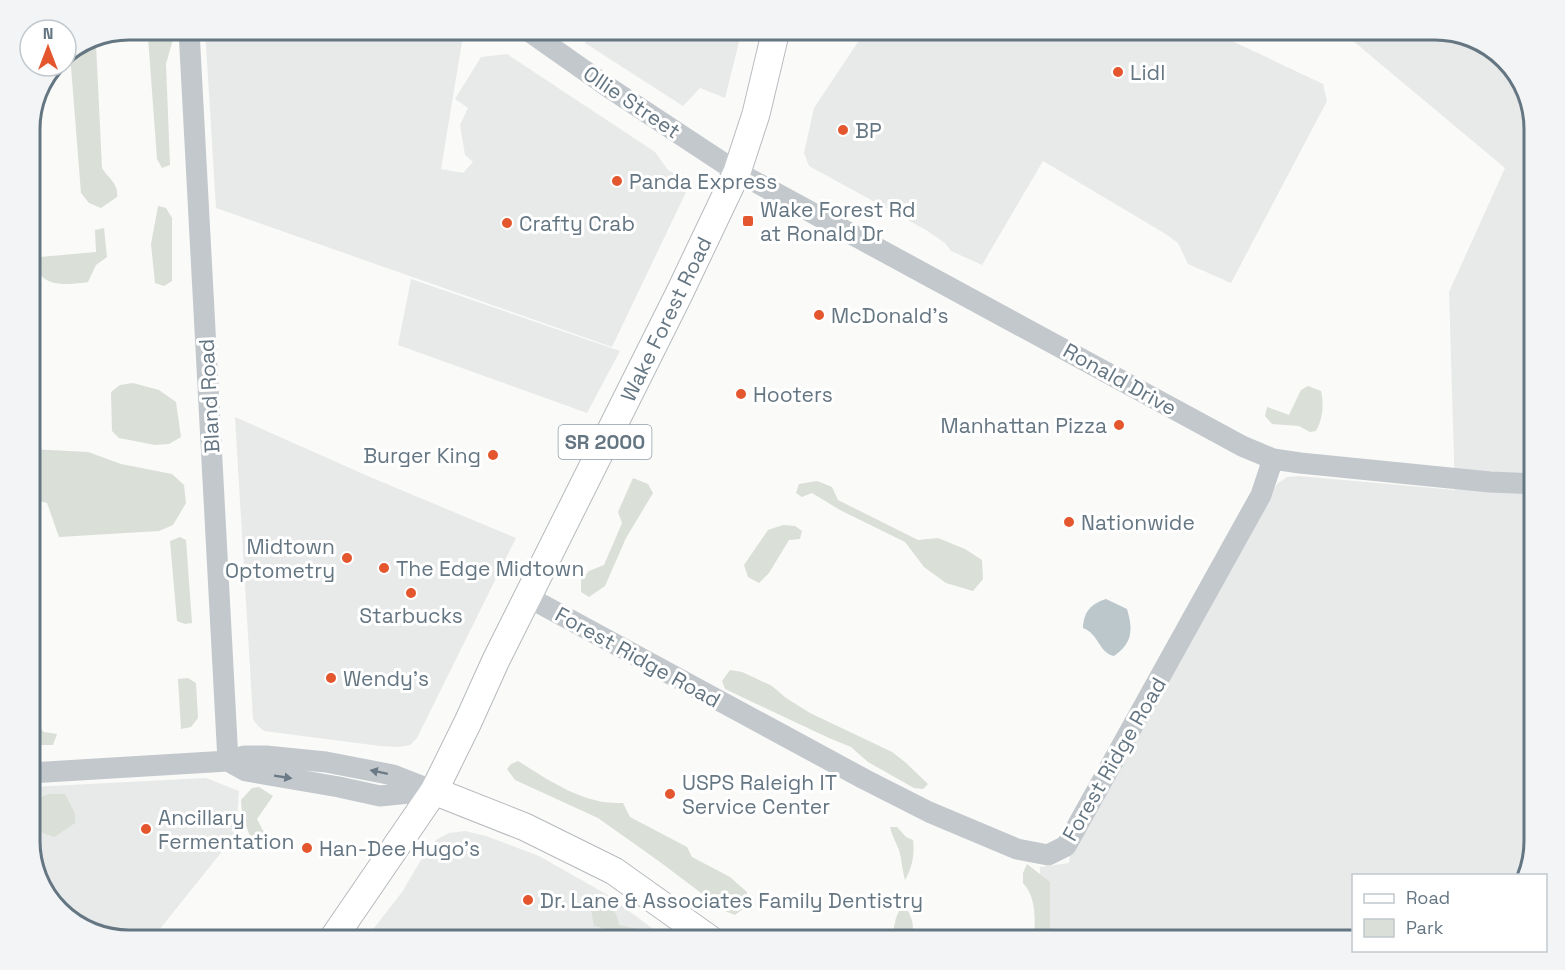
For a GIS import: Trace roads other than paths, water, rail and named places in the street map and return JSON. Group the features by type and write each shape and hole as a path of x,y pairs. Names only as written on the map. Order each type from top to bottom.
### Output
{"main road":[{"name":"Wake Forest Road","path":"340,930 434,791 496,660 676,300 737,171 756,114 774,40"},
{"path":"434,791 525,827 614,871 697,930"}],"street":[{"name":"Bland Road","path":"190,40 228,761"},
{"name":"Ollie Street","path":"541,40 608,87 737,171"},
{"name":"Ronald Drive","path":"737,171 1232,440 1274,459 1490,482 1524,484"},
{"name":"Forest Ridge Road","path":"528,597 704,694 929,812 1017,849 1048,855 1066,846 1094,797 1261,495 1274,459"},
{"path":"41,772 228,761 244,756 266,756 326,762 393,775 434,791"}],"place":[{"name":"Lidl","path":"1118,72"},
{"name":"BP","path":"843,130"},
{"name":"Panda Express","path":"617,181"},
{"name":"Wake Forest Rd at Ronald Dr","path":"748,221"},
{"name":"Crafty Crab","path":"507,223"},
{"name":"McDonald's","path":"819,315"},
{"name":"Hooters","path":"741,394"},
{"name":"Manhattan Pizza","path":"1119,425"},
{"name":"Burger King","path":"493,455"},
{"name":"Nationwide","path":"1069,522"},
{"name":"Midtown Optometry","path":"347,558"},
{"name":"The Edge Midtown","path":"384,568"},
{"name":"Starbucks","path":"411,593"},
{"name":"Wendy's","path":"331,678"},
{"name":"USPS Raleigh IT Service Center","path":"670,794"},
{"name":"Ancillary Fermentation","path":"146,829"},
{"name":"Han-Dee Hugo's","path":"307,848"},
{"name":"Dr. Lane & Associates Family Dentistry","path":"528,900"}]}
